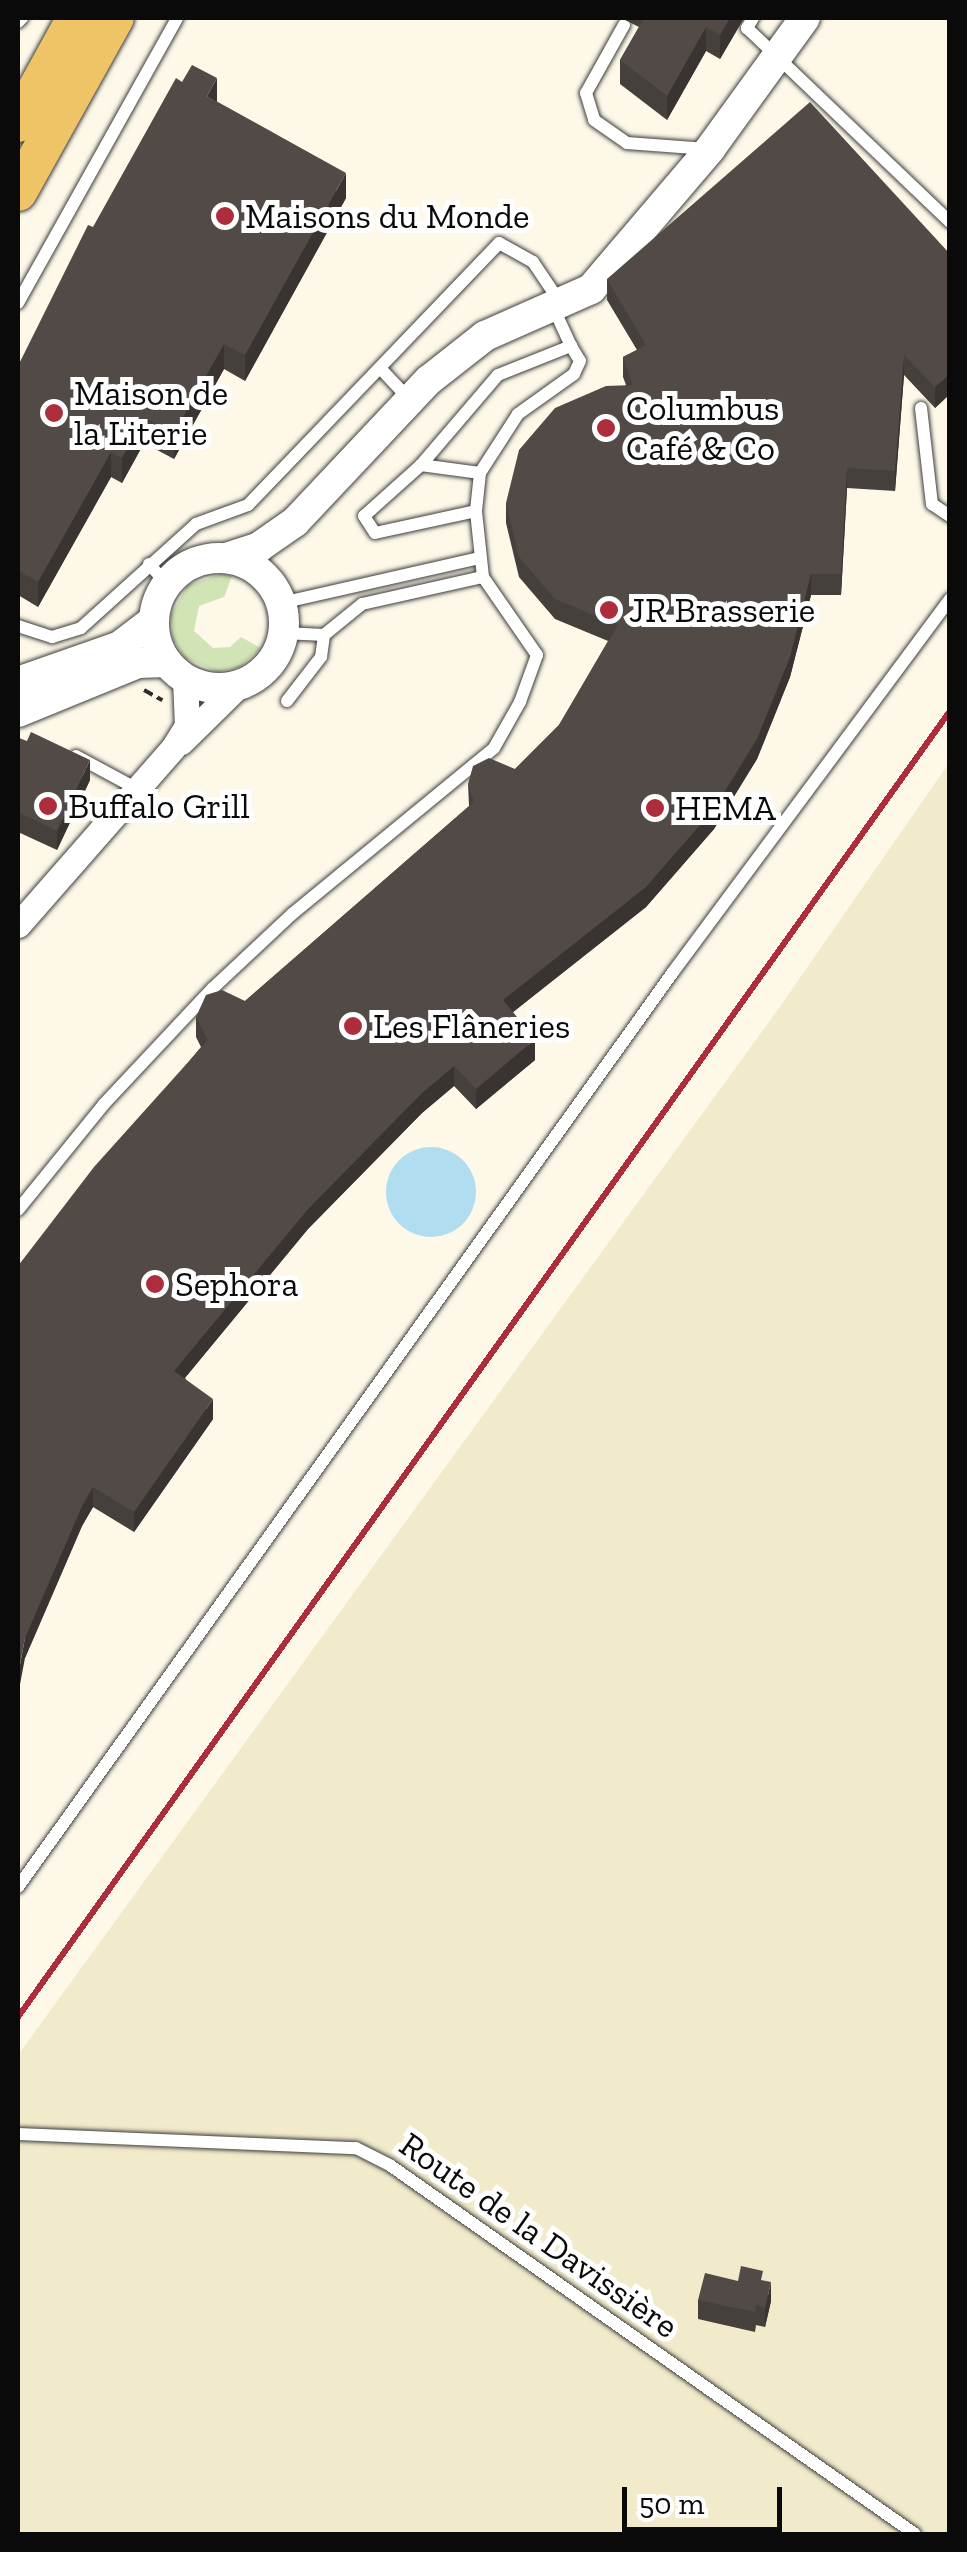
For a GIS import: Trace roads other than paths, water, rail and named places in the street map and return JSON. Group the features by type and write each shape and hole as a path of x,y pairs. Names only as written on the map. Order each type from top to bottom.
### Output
{"main road":[{"path":"18,123 76,18"},
{"path":"18,192 114,18"}],"street":[{"path":"173,748 187,726 176,670 154,620 158,574 226,558 295,522 410,400 485,336 558,308 612,269 710,149 805,18"},
{"path":"18,925 173,748 240,684 264,670 295,522"},
{"path":"226,558 278,606"},
{"path":"18,682 120,646 154,620"},
{"path":"18,712 128,668 176,670 203,686 240,684"}],"lane":[{"path":"18,303 177,18"},
{"path":"753,18 747,28 947,215"},
{"path":"624,25 586,93 594,120 627,143 710,149"},
{"path":"18,626 52,637 81,628 158,574 211,514 248,504 499,243 532,262 558,308 580,360 574,374 518,414 480,473 476,511 483,577 536,655 520,702 494,748 292,914 213,988 104,1104 18,1210"},
{"path":"476,511 374,534 365,526 364,516 392,485 421,465 498,375 572,346"},
{"path":"380,368 410,400"},
{"path":"921,408 932,504 950,516"},
{"path":"421,465 480,473"},
{"path":"278,606 478,558"},
{"path":"287,700 321,657 324,635 362,604 483,577"},
{"path":"18,1886 672,972 950,599"},
{"path":"278,606 324,635"},
{"path":"59,747 137,789"},
{"name":"Route de la Davissière","path":"18,2134 356,2148 391,2166 915,2534"}],"water":[{"path":"431,1147 448,1150 463,1160 473,1175 473,1209 463,1224 448,1234 431,1237 414,1234 399,1224 389,1209 386,1192 389,1175 399,1160 414,1150"}],"railway":[{"path":"18,2017 950,711"}],"place":[{"name":"Maisons du Monde","path":"225,216"},
{"name":"Maison de la Literie","path":"54,413"},
{"name":"Columbus Café & Co","path":"606,428"},
{"name":"JR Brasserie","path":"609,610"},
{"name":"Buffalo Grill","path":"48,806"},
{"name":"HEMA","path":"655,808"},
{"name":"Les Flâneries","path":"353,1026"},
{"name":"Sephora","path":"155,1284"}]}
